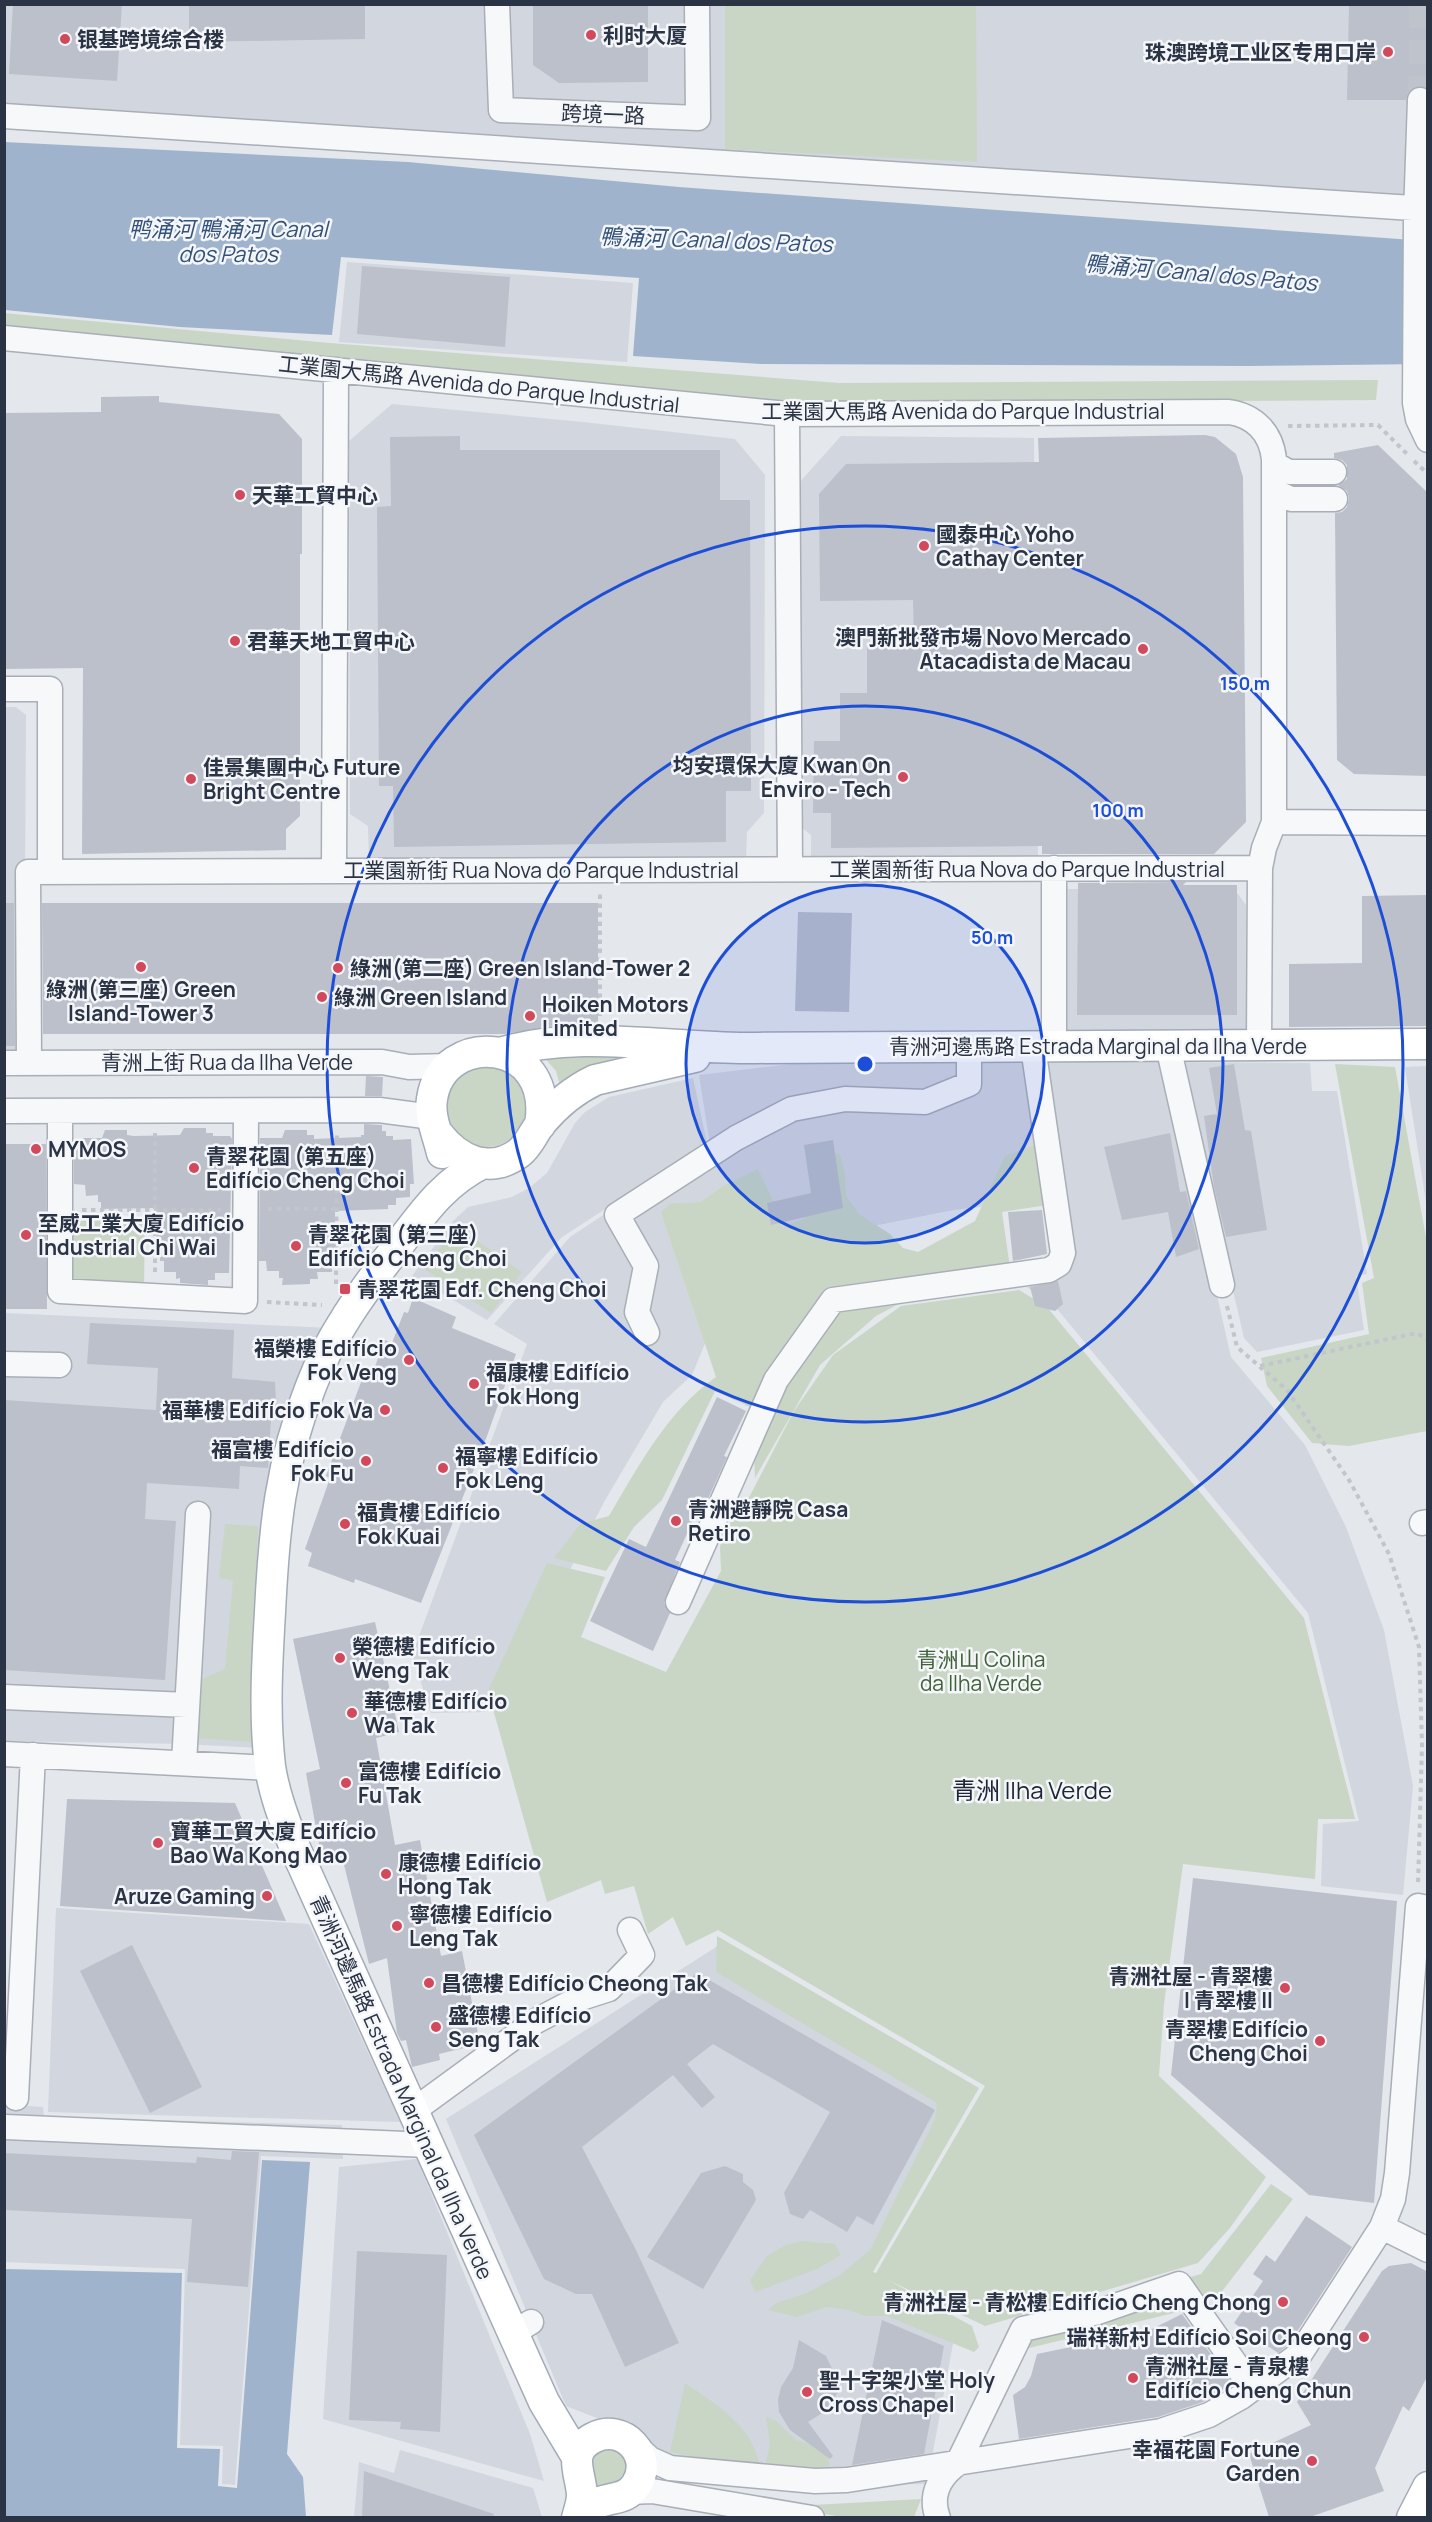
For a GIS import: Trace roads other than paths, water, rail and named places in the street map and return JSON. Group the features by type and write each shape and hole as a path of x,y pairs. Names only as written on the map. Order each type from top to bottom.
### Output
{"main road":[{"name":"青洲河邊馬路 Estrada Marginal da Ilha Verde","path":"434,1199 441,1178 443,1158 435,1126 432,1099 437,1081 448,1066 464,1056 482,1051 500,1053 529,1044 567,1041 733,1048 1428,1044"},
{"name":"青洲河邊馬路 Estrada Marginal da Ilha Verde","path":"577,2467 544,2402 522,2327 428,2145 295,1848 270,1768 266,1702 274,1494 321,1351 346,1307 379,1271 434,1199 450,1182 483,1163 501,1161 518,1154 531,1141 540,1125 574,1092 596,1080 733,1048"},
{"path":"500,1053 517,1060 530,1072 539,1088 543,1106 540,1125"},
{"path":"435,1126 449,1149 465,1159 483,1163"},
{"name":"青洲河邊馬路 Estrada Marginal da Ilha Verde","path":"544,2402 559,2419 579,2430 601,2434"},
{"path":"612,2433 624,2436 633,2443 639,2453 642,2464 641,2475 620,2496 587,2508 577,2517 582,2496 577,2467 582,2447 601,2434 612,2433"},
{"path":"577,2467 590,2494 600,2499 620,2496"},
{"path":"1413,2517 1428,2487"}],"street":[{"name":"跨境一路","path":"498,4 501,110 698,118 697,4"},
{"path":"1420,100 1420,211 1415,374 1416,411 1428,440"},
{"path":"4,116 1420,211"},
{"name":"工業園大馬路 Avenida do Parque Industrial","path":"4,338 788,414 1228,412 1242,415 1260,426 1270,442 1280,482"},
{"path":"334,871 336,370"},
{"path":"788,414 790,869"},
{"path":"1280,482 1334,471"},
{"path":"1280,482 1335,499"},
{"path":"1259,1046 1260,868 1264,848 1274,822 1274,516 1280,482"},
{"path":"4,689 50,689 50,872"},
{"path":"1274,822 1428,823"},
{"path":"678,1602 776,1380 833,1300 1049,1270 1059,1264 1063,1253 1044,1047 1054,868"},
{"name":"工業園新街 Rua Nova do Parque Industrial","path":"29,1062 28,872 1260,868"},
{"path":"647,1333 637,1312 646,1266 617,1215 736,1138 792,1108 845,1099 925,1102 969,1084 969,1046"},
{"path":"1168,1046 1222,1285"},
{"name":"青洲上街 Rua da Ilha Verde","path":"4,1063 382,1062 409,1067 448,1066"},
{"path":"4,1112 379,1110 435,1126"},
{"path":"60,1111 60,1291 245,1301 246,1111"},
{"path":"4,1364 59,1365"},
{"path":"184,1764 198,1514"},
{"path":"4,1696 187,1705"},
{"path":"4,1754 270,1768"},
{"path":"16,2098 33,1755"},
{"path":"633,2443 650,2459 670,2468 788,2480 847,2480 1161,2431 1209,2415 1253,2389 1300,2354 1382,2227 1393,2199 1423,1907"},
{"path":"413,2111 536,2021 578,1999 609,1989 642,1955 630,1930"},
{"path":"5,2127 428,2145"},
{"path":"1382,2227 1428,2250"},
{"path":"938,2517 934,2498 938,2484 946,2472 958,2463 1023,2329 1098,2312 1179,2284 1253,2389"},
{"path":"620,2496 652,2492 812,2517"}],"water":[{"name":"鸭涌河 鴨涌河 Canal dos Patos","path":"4,142 408,162 679,187 1427,241 1427,364 1248,366 761,364 633,356 639,278 341,257 332,335 180,327 5,310"},
{"path":"262,2160 310,2162 287,2454 303,2477 306,2517 5,2517 5,2269 182,2273 177,2448 220,2449 218,2486 237,2488"}],"tunnel":[{"path":"1420,100 1421,4"}],"place":[{"name":"利时大厦","path":"591,35"},
{"name":"银基跨境综合楼","path":"65,39"},
{"name":"珠澳跨境工业区专用口岸","path":"1388,52"},
{"name":"天華工貿中心","path":"240,495"},
{"name":"國泰中心 Yoho Cathay Center","path":"924,546"},
{"name":"君華天地工貿中心","path":"235,641"},
{"name":"澳門新批發市場 Novo Mercado Atacadista de Macau","path":"1143,649"},
{"name":"均安環保大廈 Kwan On Enviro - Tech","path":"903,777"},
{"name":"佳景集團中心 Future Bright Centre","path":"191,779"},
{"name":"綠洲(第三座) Green Island-Tower 3","path":"141,967"},
{"name":"綠洲(第二座) Green Island-Tower 2","path":"338,968"},
{"name":"綠洲 Green Island","path":"322,997"},
{"name":"Hoiken Motors Limited","path":"530,1016"},
{"name":"MYMOS","path":"36,1149"},
{"name":"青翠花園 (第五座) Edifício Cheng Choi","path":"194,1168"},
{"name":"至威工業大廈 Edifício Industrial Chi Wai","path":"26,1235"},
{"name":"青翠花園 (第三座) Edifício Cheng Choi","path":"296,1246"},
{"name":"青翠花園 Edf. Cheng Choi","path":"345,1289"},
{"name":"福榮樓 Edifício Fok Veng","path":"409,1360"},
{"name":"福康樓 Edifício Fok Hong","path":"474,1384"},
{"name":"福華樓 Edifício Fok Va","path":"385,1410"},
{"name":"福富樓 Edifício Fok Fu","path":"366,1461"},
{"name":"福寧樓 Edifício Fok Leng","path":"443,1468"},
{"name":"青洲避靜院 Casa Retiro","path":"676,1521"},
{"name":"福貴樓 Edifício Fok Kuai","path":"345,1524"},
{"name":"榮德樓 Edifício Weng Tak","path":"340,1658"},
{"name":"華德樓 Edifício Wa Tak","path":"352,1713"},
{"name":"富德樓 Edifício Fu Tak","path":"346,1783"},
{"name":"寶華工貿大廈 Edifício Bao Wa Kong Mao","path":"158,1843"},
{"name":"康德樓 Edifício Hong Tak","path":"386,1874"},
{"name":"Aruze Gaming","path":"267,1896"},
{"name":"寧德樓 Edifício Leng Tak","path":"397,1926"},
{"name":"昌德樓 Edifício Cheong Tak","path":"429,1983"},
{"name":"青洲社屋 - 青翠樓 I 青翠樓 II","path":"1285,1988"},
{"name":"盛德樓 Edifício Seng Tak","path":"436,2027"},
{"name":"青翠樓 Edifício Cheng Choi","path":"1320,2041"},
{"name":"青洲社屋 - 青松樓 Edifício Cheng Chong","path":"1283,2302"},
{"name":"瑞祥新村 Edifício Soi Cheong","path":"1364,2337"},
{"name":"青洲社屋 - 青泉樓 Edifício Cheng Chun","path":"1133,2378"},
{"name":"聖十字架小堂 Holy Cross Chapel","path":"807,2392"},
{"name":"幸福花園 Fortune Garden","path":"1312,2461"}],"district":[{"name":"青洲 Ilha Verde","path":"1032,1789"}],"water label":[{"name":"鴨涌河 Canal dos Patos","path":"716,240"},
{"name":"鴨涌河 Canal dos Patos","path":"1201,273"}],"park label":[{"name":"青洲山 Colina da Ilha Verde","path":"981,1671"}]}
